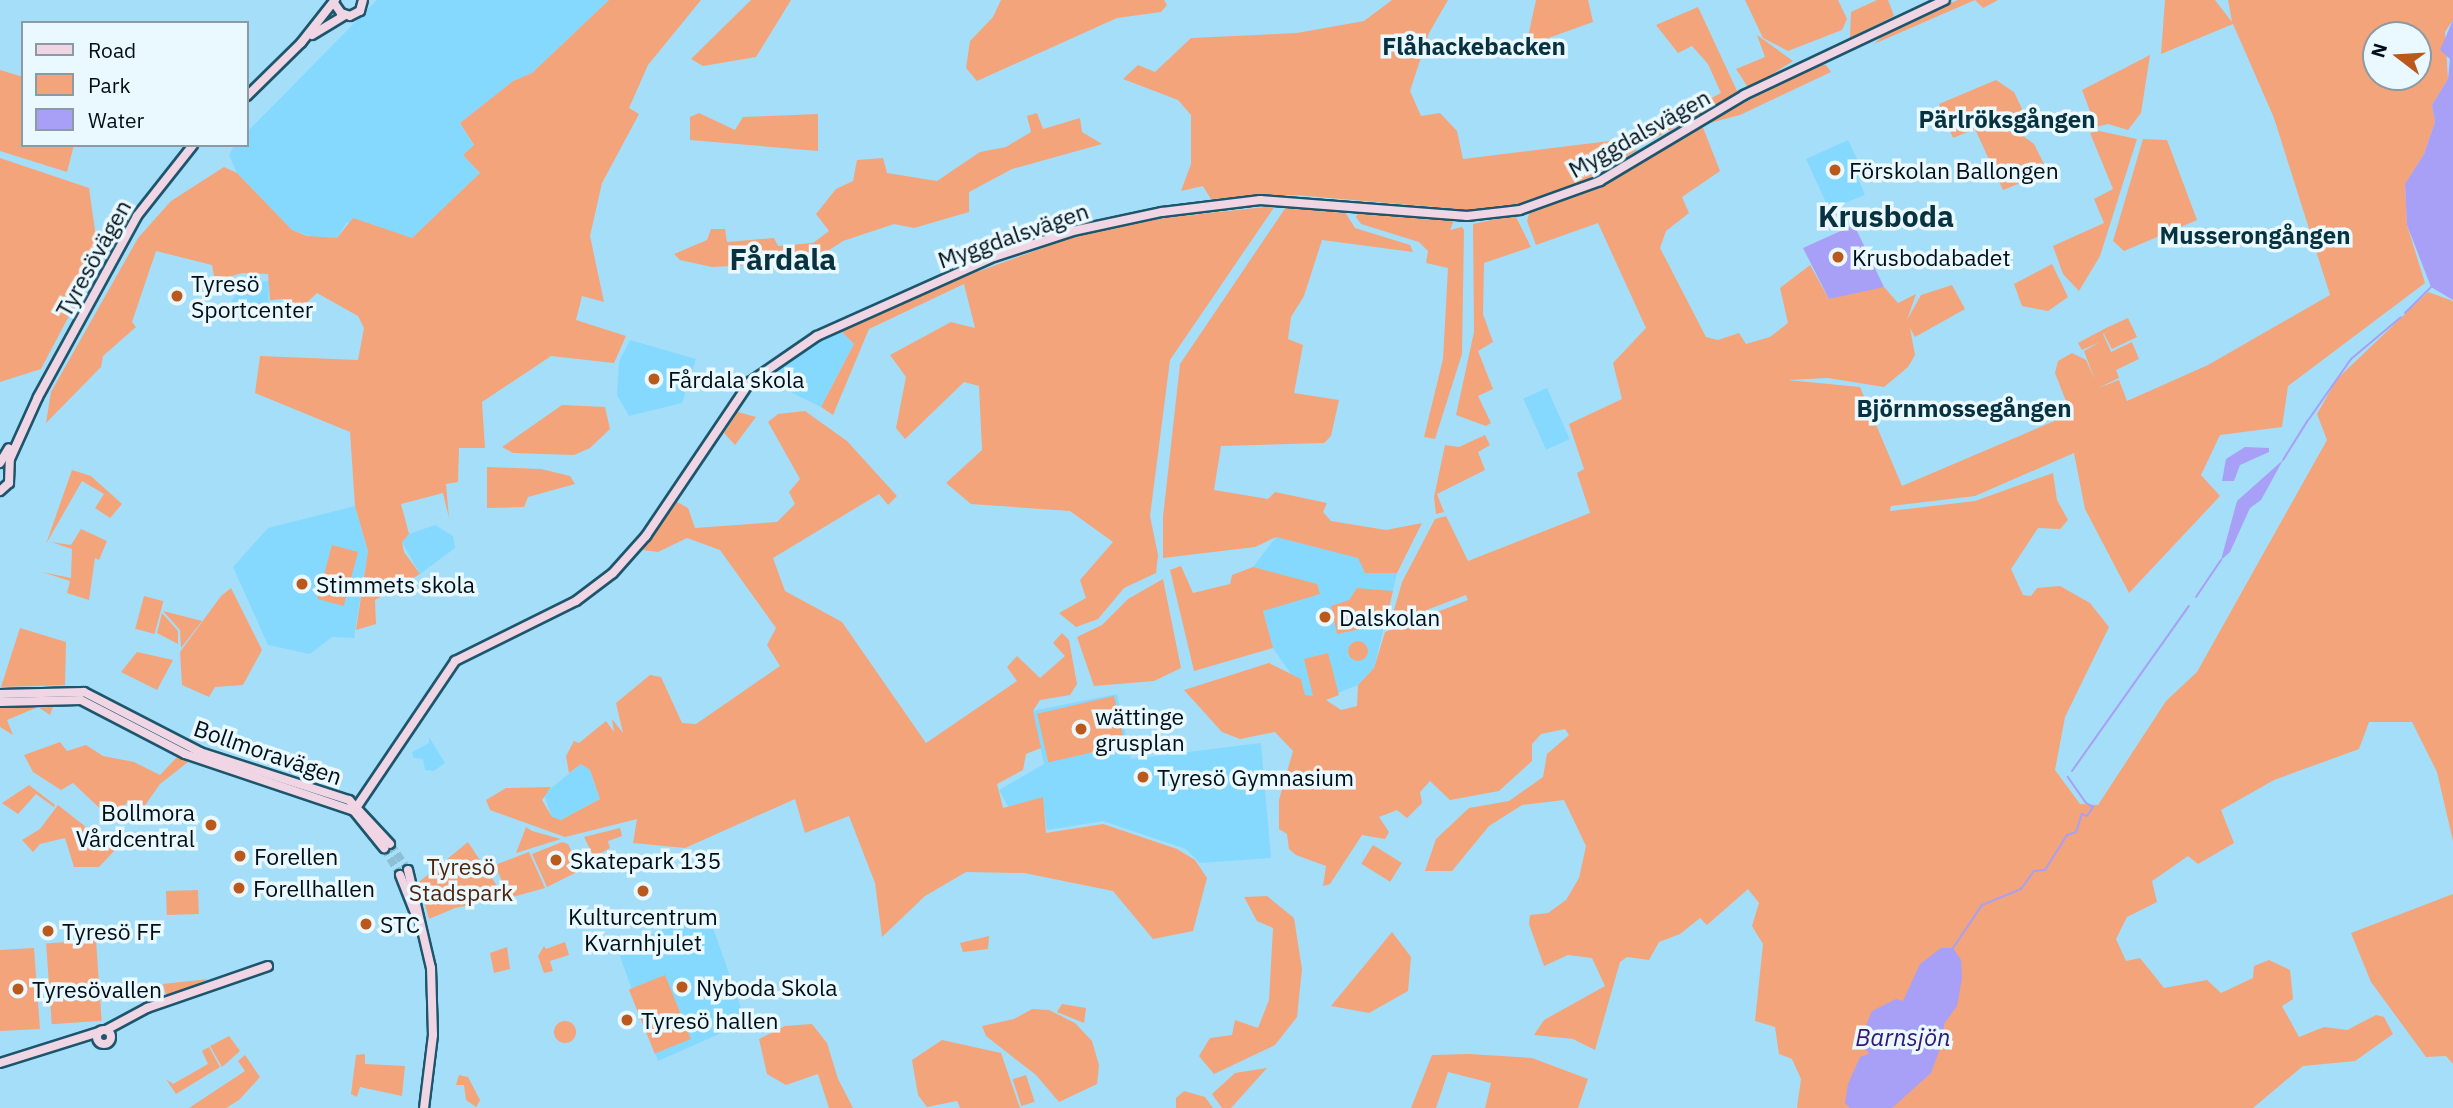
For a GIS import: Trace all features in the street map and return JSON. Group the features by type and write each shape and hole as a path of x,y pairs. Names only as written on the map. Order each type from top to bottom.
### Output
{"street":[{"path":"301,43 345,15 358,14 363,0"},
{"name":"Myggdalsvägen","path":"356,809 435,684 455,661 576,601 613,573 646,536 750,382 817,336 994,257 1073,231 1162,212 1260,200 1467,216 1533,206 1600,181 1744,95 1945,0"},
{"path":"248,95 301,43 335,2 345,15"},
{"name":"Tyresövägen","path":"8,472 0,464 137,216 191,147"},
{"name":"Tyresövägen","path":"0,491 9,483 8,472 38,397"},
{"name":"Bollmoravägen","path":"0,694 66,689 182,745 245,771 356,809 387,846"},
{"name":"Bollmoravägen","path":"0,702 65,698 106,707"},
{"path":"404,873 432,988 433,1035 424,1108"},
{"path":"0,1063 101,1035 146,1008 268,966"},
{"path":"101,1035 111,1039 121,1025"}],"shaded area":[{"path":"377,0 609,0 532,73 513,81 460,123 474,146 463,155 480,173 411,239 347,222 337,238 321,240 292,230 237,173 229,155 233,147 248,147 248,131"},
{"name":"Förskolan Ballongen","path":"1848,140 1859,163 1858,178 1865,195 1829,209 1806,159"},
{"path":"269,281 268,314 245,316 227,309 243,283"},
{"path":"841,331 854,344 821,407 768,381 770,372 818,340"},
{"name":"Fårdala skola","path":"630,340 696,359 682,403 629,416 617,395 619,362"},
{"path":"1547,388 1570,439 1546,450 1523,399"},
{"name":"Stimmets skola","path":"355,506 368,551 354,638 332,637 310,654 268,645 233,567 268,528"},
{"path":"435,525 453,536 455,548 420,574 402,542 409,534"},
{"name":"Dalskolan","path":"1276,537 1359,558 1365,573 1397,573 1374,668 1358,685 1315,702 1305,695 1301,679 1291,674 1273,648 1263,611 1253,567"},
{"name":"Tyresö Gymnasium","path":"1117,694 1131,759 1261,743 1271,858 1200,863 1186,849 1103,821 1047,830 1043,805 1012,813 999,790 1044,764 1032,711"},
{"path":"429,737 445,763 434,771 425,770 423,759 414,758 412,752 429,743"},
{"path":"582,763 590,770 600,799 561,820 552,818 544,794"},
{"name":"Nyboda Skola","path":"706,908 746,1022 658,1061 618,951"}],"green space":[{"path":"609,0 701,0 648,65 629,108 639,114 602,183 590,236 604,302 582,296 576,320 626,336 614,363 551,356 482,402 485,448 459,448 458,482 446,484 449,518 443,493 401,504 409,534 402,542 404,552 420,574 375,600 376,624 356,630 368,551 355,506 350,432 255,393 260,356 358,360 364,328 358,316 317,293 300,309 284,299 270,300 268,274 242,273 215,281 212,265 156,251 132,322 136,327 103,356 101,367 46,423 51,392 138,238 171,201 224,167 237,173 292,230 307,236 337,238 353,218 412,238 480,173 463,155 474,145 460,123 513,81 532,73"},
{"path":"751,0 791,0 756,57 703,66 691,59"},
{"path":"1001,0 1164,0 1167,5 1161,12 1117,18 977,81 966,68 970,41 993,17"},
{"path":"1392,0 1448,0 1429,33 1410,91 1421,116 1440,113 1457,131 1463,159 1634,138 1636,151 1572,188 1524,204 1481,211 1295,195 1211,199 1203,186 1181,191 1191,164 1191,115 1178,100 1123,79 1138,65 1155,72 1191,38 1297,33 1364,21"},
{"path":"1536,0 1588,0 1593,22 1526,46"},
{"path":"1745,0 1838,0 1847,19 1842,30 1788,51 1763,38"},
{"path":"1877,0 1888,0 1894,16 1850,38 1851,12"},
{"path":"1958,0 1975,0 1874,44 1893,27"},
{"path":"1975,0 1998,0 1983,8"},
{"path":"2165,0 2215,0 2232,22 2228,0 2453,0 2453,20 2445,32 2448,79 2432,105 2435,122 2424,154 2405,185 2407,225 2425,283 2288,386 2282,427 2220,435 2201,475 2220,496 2129,593 2085,509 2074,453 1975,496 1891,506 1890,511 1975,501 2053,473 2057,500 2068,520 2060,529 2038,528 2011,569 2023,595 2031,596 2037,588 2060,586 2090,603 2109,627 2065,717 2055,770 2080,804 2098,805 2166,701 2197,672 2327,440 2317,414 2337,379 2428,292 2453,301 2453,841 2437,772 2412,722 2369,722 2359,749 2274,780 2221,810 2234,843 2198,864 2188,856 2152,881 2157,902 2127,917 2116,939 2126,961 2140,958 2164,988 2207,980 2221,993 2253,978 2254,966 2269,960 2290,970 2293,999 2282,1006 2299,1037 2324,1027 2347,1030 2376,1015 2384,1017 2393,1034 2355,1061 2303,1066 2253,1108 1797,1108 1801,1079 1792,1059 1779,1054 1775,1027 1755,1021 1763,944 1752,926 1759,903 1748,889 1707,925 1700,918 1680,934 1659,942 1649,960 1627,957 1620,962 1595,1050 1573,1039 1534,1035 1544,1020 1605,986 1592,958 1568,955 1544,966 1529,924 1530,915 1548,913 1566,900 1579,878 1586,846 1564,800 1522,805 1489,826 1452,871 1425,871 1436,839 1469,808 1509,801 1543,777 1547,754 1569,735 1565,729 1541,734 1532,744 1532,761 1499,791 1450,800 1430,781 1420,792 1422,803 1407,818 1397,810 1379,817 1389,832 1385,839 1362,835 1330,884 1323,886 1326,866 1296,855 1289,849 1287,834 1279,829 1279,800 1293,751 1275,732 1240,739 1222,732 1184,690 1269,663 1301,679 1305,695 1313,696 1304,659 1328,653 1339,695 1326,700 1341,710 1357,706 1358,685 1374,668 1385,632 1468,600 1466,595 1390,624 1402,582 1435,519 1446,516 1468,561 1590,513 1577,473 1584,469 1569,424 1622,399 1613,363 1646,328 1598,223 1536,245 1527,221 1530,210 1601,185 1701,125 1817,65 1826,65 1831,72 1740,115 1702,125 1720,171 1682,197 1689,213 1666,231 1660,248 1706,337 1718,340 1739,333 1746,344 1770,337 1788,323 1780,288 1810,265 1829,299 1875,287 1884,287 1898,303 1916,294 1907,320 1921,295 1952,285 1965,309 1915,337 1910,328 1915,355 1908,367 1884,387 1828,378 1787,380 1860,387 1902,486 2071,414 2055,373 2058,361 2072,353 2086,360 2095,380 2084,351 2100,342 2082,350 2078,343 2128,318 2137,337 2112,349 2104,334 2108,331 2103,334 2111,352 2132,342 2139,359 2116,370 2119,378 2098,388 2119,380 2127,401 2208,365 2330,295 2274,118 2233,24 2161,54"},
{"path":"1698,7 1738,93 1645,144 1641,135 1721,93 1708,64 1692,46 1678,53 1656,25"},
{"path":"1757,35 1793,61 1749,89 1736,69 1765,57"},
{"path":"2150,55 2141,113 2128,130 2108,124 2096,127 2082,90"},
{"path":"0,70 21,76 21,147 73,147 67,172 0,151"},
{"path":"1996,80 2014,92 2025,115 2023,136 2034,144 2044,164 2040,175 2003,190 1975,129 1953,138 1939,104"},
{"path":"699,113 735,130 743,117 818,114 818,151 690,140 690,117"},
{"path":"1037,113 1043,129 1080,118 1082,132 1102,144 1012,169 969,192 969,212 914,228 894,224 843,241 811,262 712,267 680,260 674,254 707,240 711,229 725,229 727,242 774,238 778,246 813,243 829,231 816,214 836,189 853,181 857,160 883,158 887,173 937,181 980,152 1006,147 1031,132 1027,116"},
{"path":"2099,131 2137,139 2100,256 2079,291 2063,274 2053,246 2104,223 2094,199 2113,189 2090,133"},
{"path":"2143,139 2167,140 2197,220 2124,251 2113,241"},
{"path":"0,158 89,188 99,259 41,369 0,382"},
{"path":"1275,206 1170,360 1150,516 1158,555 1156,573 1124,588 1098,619 1076,627 1059,613 1086,598 1080,580 1113,542 1070,511 971,504 946,483 982,450 979,386 964,382 905,439 896,428 906,377 890,355 951,322 975,328 964,284 869,329 833,415 821,407 854,344 841,331 933,288 1073,237 1163,218"},
{"path":"1286,207 1343,209 1355,228 1410,245 1413,252 1322,240 1304,296 1291,317 1288,339 1303,345 1294,393 1339,400 1331,436 1324,443 1221,446 1214,490 1268,499 1275,492 1327,503 1323,512 1331,521 1386,530 1422,523 1397,573 1365,573 1358,558 1276,537 1255,547 1163,558 1163,517 1180,364"},
{"path":"1360,210 1454,220 1450,230 1462,227 1464,230 1462,354 1435,439 1424,437 1443,359 1448,268 1426,263 1428,251 1419,242 1361,224 1356,217"},
{"path":"1515,215 1531,247 1484,263 1483,314 1493,342 1478,351 1493,389 1478,396 1491,423 1486,426 1456,415 1474,332 1473,224"},
{"path":"2052,264 2068,297 2048,311 2022,306 2014,284"},
{"path":"562,405 605,407 610,429 590,448 574,455 513,453 502,447"},
{"path":"805,411 847,441 897,496 888,505 879,494 773,558 785,591 842,622 926,743 1017,681 1007,667 1017,656 1040,678 1065,656 1053,643 1062,633 1069,640 1077,684 1070,695 1040,700 1033,711 1041,748 1026,754 1023,770 997,784 1003,808 1043,797 1046,833 1103,824 1177,849 1195,860 1207,878 1193,931 1153,939 1113,891 1024,873 966,872 925,896 882,937 875,883 849,816 805,833 795,799 685,848 633,843 637,819 565,837 490,810 486,800 506,788 551,787 542,800 552,817 561,820 600,799 590,770 581,764 569,773 566,756 574,741 579,743 606,721 614,732 612,719 623,733 616,703 650,675 661,677 682,723 696,724 780,666 767,645 776,628 720,550 687,538 658,552 643,550 677,502 688,508 695,528 777,522 795,504 789,492 800,479 768,422 778,414"},
{"path":"738,412 756,417 735,445 724,433"},
{"path":"1485,435 1490,445 1478,452 1485,470 1437,494 1444,512 1436,514 1434,497 1445,445 1459,447"},
{"path":"487,467 541,469 570,476 575,484 528,497 524,507 487,508"},
{"path":"72,470 91,476 122,504 110,518 95,508 104,494 82,481 46,544"},
{"path":"81,529 107,541 99,560 95,558 89,600 67,593 70,581 42,572 71,578 72,549 51,542 71,545"},
{"path":"332,545 358,552 344,606 318,599"},
{"path":"1181,566 1193,593 1230,584 1232,575 1253,567 1317,584 1320,594 1263,611 1273,648 1194,671 1170,570"},
{"path":"1163,579 1181,668 1154,681 1094,686 1077,637 1102,625 1128,599"},
{"path":"231,588 262,650 243,685 215,687 209,697 182,685 180,652 221,596"},
{"path":"1357,588 1393,591 1385,624 1337,634 1331,606 1349,600"},
{"path":"144,596 163,601 155,634 135,629"},
{"path":"163,611 202,621 181,648 180,630"},
{"path":"162,613 178,631 178,644 157,633"},
{"path":"20,628 66,642 65,685 1,687"},
{"path":"1358,641 1365,644 1368,651 1365,658 1358,661 1351,658 1348,651 1351,644"},
{"path":"137,652 173,660 157,690 121,672"},
{"name":"wättinge grusplan","path":"1114,696 1125,745 1048,762 1037,714"},
{"path":"55,701 50,715 38,707 7,720 13,735 0,727 0,708"},
{"path":"60,742 67,751 86,745 103,756 134,762 160,775 178,756 188,762 160,784 141,811 128,802 110,818 73,783 61,790 33,772 24,755"},
{"path":"29,785 55,805 54,807 36,794 18,814 2,803"},
{"path":"58,805 115,850 99,867 74,867 65,838 40,844 33,852 22,840 40,829"},
{"path":"526,827 532,831 561,839 516,853"},
{"path":"620,828 622,836 608,841 610,848 594,857 584,837"},
{"name":"Tyresö Stadspark","path":"468,842 505,898 455,908 429,919 419,882"},
{"name":"Skatepark 135","path":"562,842 568,844 581,870 547,887 532,854"},
{"path":"1373,845 1402,863 1390,882 1361,864"},
{"path":"529,852 545,888 509,898 495,865"},
{"path":"198,890 199,914 167,915 166,891"},
{"path":"2453,894 2453,1064 2446,1056 2426,1057 2371,982 2351,933"},
{"path":"1267,896 1294,918 1302,969 1297,1017 1275,1045 1214,1074 1199,1056 1210,1038 1232,1035 1235,1020 1258,1028 1269,1000 1273,928 1257,921 1244,897"},
{"path":"1392,932 1411,957 1408,991 1369,1013 1331,1006"},
{"path":"989,936 988,949 963,952 960,943"},
{"path":"96,940 102,1021 52,1024 46,943"},
{"path":"565,942 569,955 550,961 553,971 544,973 538,956 544,946 546,949"},
{"path":"507,947 510,969 494,973 490,953"},
{"name":"Tyresövallen","path":"34,948 40,1029 0,1031 0,950"},
{"path":"665,975 691,1039 655,1054 629,990"},
{"path":"208,979 167,998 163,984"},
{"path":"1062,1004 1086,1008 1084,1023 1057,1012"},
{"path":"1032,1009 1049,1010 1075,1023 1092,1041 1099,1065 1097,1084 1059,1102 1036,1075 986,1036 982,1026 1014,1019"},
{"path":"565,1021 575,1028 576,1032 569,1042 565,1043 555,1036 554,1032 561,1022"},
{"path":"812,1024 827,1043 838,1079 853,1108 829,1108 818,1074 786,1085 767,1074 759,1039 785,1026"},
{"path":"229,1036 240,1051 222,1067 210,1046"},
{"path":"942,1040 1001,1053 1020,1108 960,1108 957,1101 927,1107 918,1095 912,1060"},
{"path":"209,1047 220,1067 176,1094 166,1079 173,1084 208,1064 202,1051"},
{"path":"365,1054 365,1064 405,1066 402,1096 360,1087 357,1097 351,1094 356,1055"},
{"path":"1469,1054 1532,1058 1588,1079 1578,1108 1485,1108 1491,1083 1448,1072 1436,1108 1411,1108 1432,1055"},
{"path":"245,1055 260,1077 239,1100 226,1108 189,1108 245,1071 238,1061"},
{"path":"1267,1068 1231,1108 1222,1108 1212,1094 1235,1073"},
{"path":"459,1075 468,1077 480,1100 476,1107 466,1100 464,1085 456,1085"},
{"path":"1026,1075 1035,1102 1021,1106 1013,1079"},
{"path":"1184,1091 1205,1097 1213,1108 1176,1108 1176,1098"}],"water":[{"path":"2453,20 2453,300 2431,287 2407,225 2405,184 2424,154 2435,122 2432,105 2448,79 2450,59 2440,50"},
{"name":"Krusbodabadet","path":"1854,225 1884,287 1829,299 1803,248"},
{"path":"2245,447 2269,448 2269,452 2240,465 2234,481 2222,481 2226,459"},
{"path":"2283,460 2261,500 2250,508 2230,552 2221,560 2237,501"},
{"name":"Barnsjön","path":"1941,948 1953,948 1961,960 1962,978 1957,1006 1944,1024 1944,1038 1931,1073 1892,1108 1850,1108 1845,1103 1848,1084 1860,1057 1869,1054 1860,1040 1872,1011 1896,999 1903,1001 1920,964"}],"waterway":[{"path":"2405,313 2431,287"},
{"path":"2309,419 2351,359 2401,317"},
{"path":"2283,460 2308,420"},
{"path":"2196,597 2221,560"},
{"path":"2072,771 2189,606"},
{"path":"1953,948 1982,905 2021,889 2034,871 2045,870 2067,835 2076,832 2082,814 2087,816 2093,807 2086,803 2068,777"}],"tunnel":[{"path":"390,844 408,870"},
{"path":"384,848 400,875"}],"place":[{"name":"Förskolan Ballongen","path":"1835,170"},
{"name":"Krusbodabadet","path":"1838,257"},
{"name":"Tyresö Sportcenter","path":"177,296"},
{"name":"Fårdala skola","path":"654,379"},
{"name":"Stimmets skola","path":"302,584"},
{"name":"Dalskolan","path":"1325,617"},
{"name":"wättinge grusplan","path":"1081,729"},
{"name":"Tyresö Gymnasium","path":"1143,777"},
{"name":"Bollmora Vårdcentral","path":"211,825"},
{"name":"Forellen","path":"240,856"},
{"name":"Skatepark 135","path":"556,860"},
{"name":"Forellhallen","path":"239,888"},
{"name":"Kulturcentrum Kvarnhjulet","path":"643,891"},
{"name":"STC","path":"366,924"},
{"name":"Tyresö FF","path":"48,931"},
{"name":"Nyboda Skola","path":"682,987"},
{"name":"Tyresövallen","path":"18,989"},
{"name":"Tyresö hallen","path":"627,1020"}],"district":[{"name":"Flåhackebacken","path":"1474,47"},
{"name":"Pärlröksgången","path":"2007,120"},
{"name":"Krusboda","path":"1886,216"},
{"name":"Musserongången","path":"2255,236"},
{"name":"Fårdala","path":"783,259"},
{"name":"Björnmossegången","path":"1964,409"}]}
